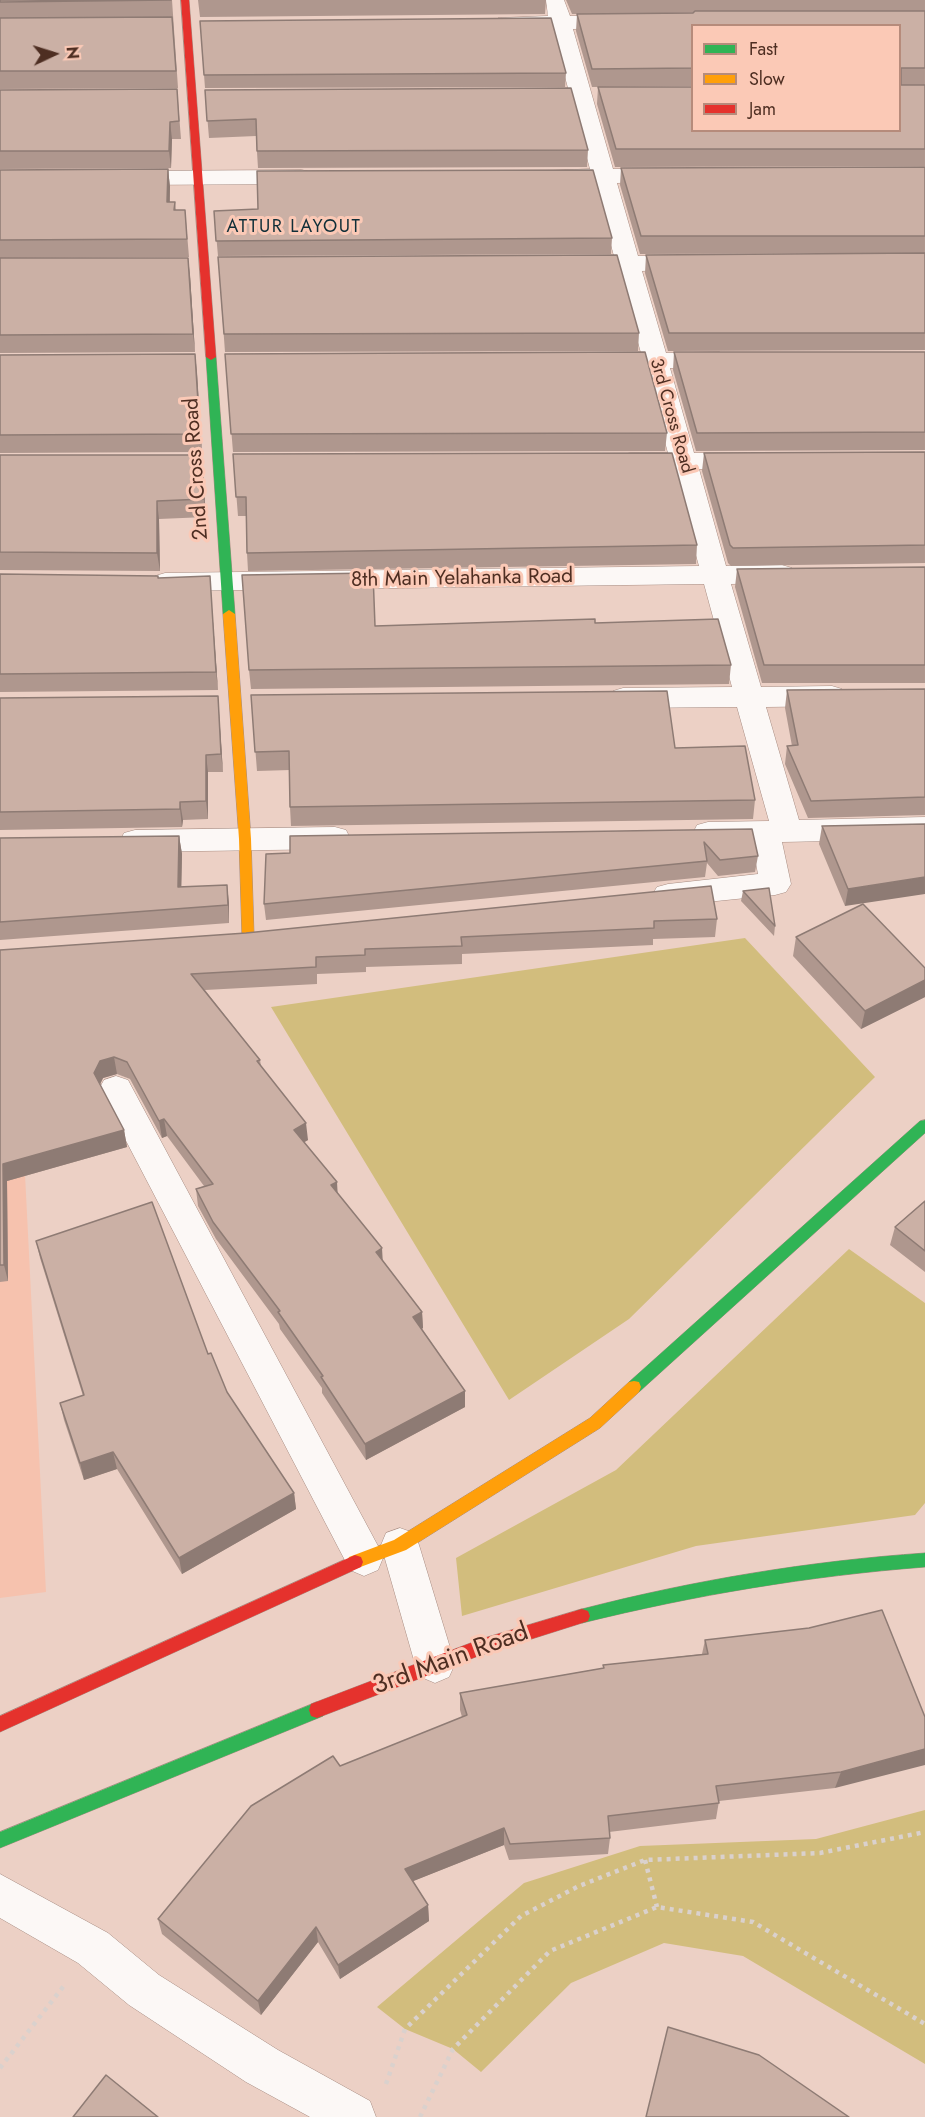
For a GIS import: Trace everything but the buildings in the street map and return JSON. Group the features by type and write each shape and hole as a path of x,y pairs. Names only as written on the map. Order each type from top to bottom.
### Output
{"street":[{"name":"2nd Cross Road","path":"185,0 197,178 216,266 211,362 245,840 248,936"},
{"path":"491,23 558,11 643,22"},
{"name":"3rd Cross Road","path":"558,11 749,696 776,832 775,884 635,898"},
{"path":"163,26 210,26"},
{"path":"168,97 215,97"},
{"path":"532,176 687,176"},
{"path":"104,178 329,177"},
{"path":"558,264 712,263"},
{"path":"180,266 216,266"},
{"path":"585,361 737,360"},
{"path":"600,461 776,461"},
{"name":"8th Main Yelahanka Road","path":"143,582 227,583 808,574"},
{"path":"594,698 855,695"},
{"path":"682,833 925,828"},
{"path":"105,841 363,838"},
{"path":"116,1089 364,1558"},
{"path":"0,1724 364,1558 400,1545 595,1423 925,1125"},
{"path":"400,1545 435,1664"},
{"name":"3rd Main Road","path":"0,1840 435,1664 530,1631 636,1602 722,1584 921,1556"},
{"path":"0,1895 93,1948 144,1990 262,2066 368,2106"}],"path":[{"path":"368,2106 405,2029 521,1916 579,1886 645,1860 820,1853 925,1832"},
{"path":"645,1860 657,1906"},
{"path":"420,2117 453,2049 550,1951 657,1906 753,1922 925,2024"},
{"path":"0,2068 93,1948"}],"shaded area":[{"path":"745,938 875,1077 629,1319 509,1400 271,1007"},
{"path":"17,1015 46,1592 0,1598 0,1017"},
{"path":"849,1249 925,1303 925,1503 915,1515 696,1546 462,1616 456,1558 616,1470"},
{"path":"925,1810 925,2064 743,1956 664,1943 571,1983 481,2072 453,2049 405,2029 377,2007 524,1883 640,1846 816,1839"}],"traffic: fast":[{"path":"211,357 229,614"},
{"path":"634,1387 925,1125"},
{"path":"582,1616 624,1605 752,1579 838,1567 925,1560"},
{"path":"0,1840 317,1710"}],"traffic: slow":[{"path":"229,614 245,839 248,936"},
{"path":"355,1562 400,1545 595,1423 634,1387"}],"traffic: jam":[{"path":"185,0 211,357"},
{"path":"0,1724 355,1562"},
{"path":"317,1710 481,1647 582,1616"}],"district":[{"name":"ATTUR LAYOUT","path":"294,228"}]}
